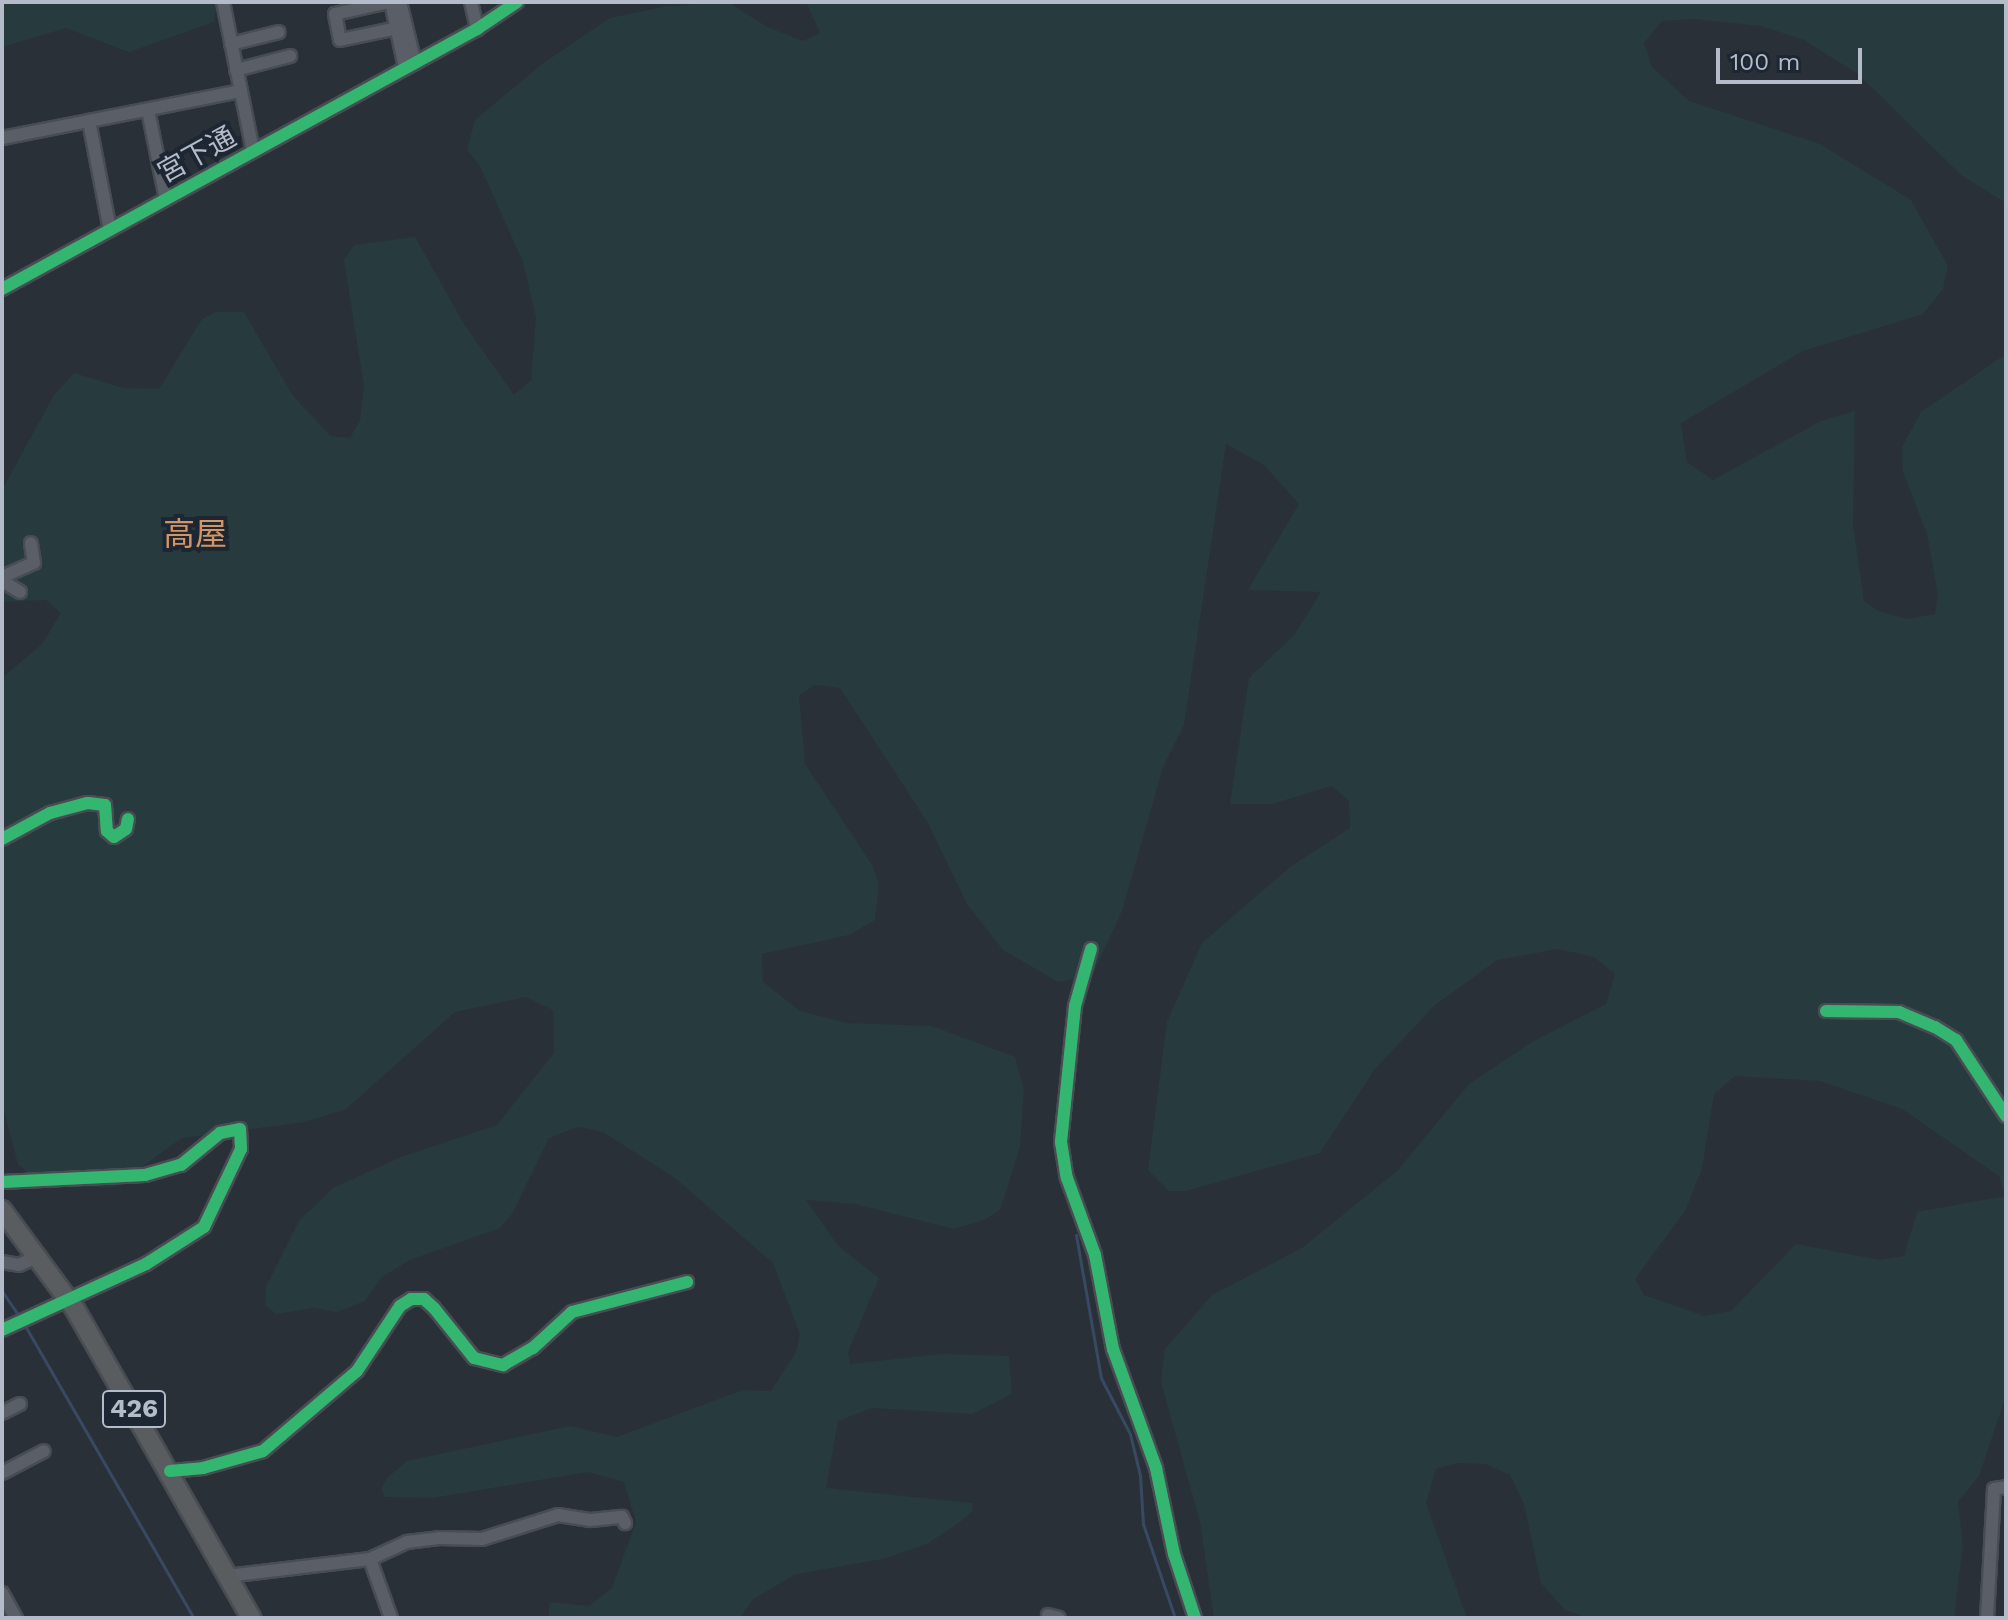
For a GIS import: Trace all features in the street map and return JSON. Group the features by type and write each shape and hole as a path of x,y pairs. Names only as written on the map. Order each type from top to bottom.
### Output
{"highway":[{"name":"426","path":"2,1210 67,1297 170,1471 251,1618"}],"street":[{"path":"223,2 253,151"},
{"path":"397,28 340,40 335,14 390,2 410,65"},
{"path":"400,2 410,65"},
{"path":"471,2 477,29"},
{"name":"宮下通","path":"2,289 477,29 517,2"},
{"path":"231,44 279,32"},
{"path":"236,70 290,56"},
{"path":"2,138 241,91"},
{"path":"148,110 166,199"},
{"path":"89,121 110,230"},
{"path":"20,592 2,579 34,563 31,543"},
{"path":"2,839 50,813 88,803 105,805 110,835 123,832 127,817"},
{"path":"1091,949 1075,1006 1061,1142 1067,1178 1095,1255 1113,1349 1156,1468 1174,1554 1195,1618"},
{"path":"1826,1011 1899,1012 1935,1027 1956,1040 2006,1116"},
{"path":"2,1182 145,1175 181,1165 220,1133 240,1129 241,1149 204,1227 146,1264 67,1297 14,1324"},
{"path":"2,1262 19,1265 36,1257"},
{"path":"170,1471 246,1459 263,1451 357,1371 400,1306 411,1299 424,1299 434,1308 474,1358 503,1365 533,1348 572,1312 687,1282"},
{"path":"2,1413 20,1404"},
{"path":"4,1467 44,1451"},
{"path":"1987,1618 1994,1489 2006,1487"},
{"path":"227,1576 370,1559 407,1542 482,1539 558,1515 591,1520 622,1517 625,1523"},
{"path":"370,1559 391,1618"},
{"path":"2,1593 16,1618"}],"green space":[{"path":"2,2 217,2 214,22 129,52 66,28 2,47"},
{"path":"728,2 767,27 803,41 820,33 806,2 2006,2 2006,203 1961,175 1858,74 1804,40 1761,26 1694,19 1662,21 1644,43 1652,67 1689,101 1820,144 1911,200 1948,266 1943,289 1923,314 1803,351 1681,423 1687,462 1713,480 1821,421 1855,411 1853,525 1864,601 1878,611 1907,619 1935,614 1938,594 1927,534 1903,472 1902,447 1921,412 2006,354 2006,1396 1979,1476 1958,1502 1963,1545 1954,1618 1588,1618 1565,1610 1541,1583 1524,1504 1510,1475 1486,1464 1457,1463 1436,1469 1426,1503 1467,1618 1214,1618 1200,1522 1161,1382 1165,1349 1212,1295 1302,1248 1397,1171 1469,1084 1532,1042 1606,1004 1615,974 1594,957 1558,949 1497,960 1434,1006 1375,1069 1320,1153 1186,1191 1169,1191 1148,1170 1167,1022 1202,943 1290,867 1350,828 1349,801 1332,786 1272,804 1230,804 1249,678 1294,635 1321,592 1248,590 1299,504 1264,465 1226,444 1184,725 1163,767 1122,911 1092,976 1058,982 1003,950 967,904 928,823 840,688 815,685 799,695 805,764 872,865 879,884 875,920 849,935 762,954 763,982 800,1011 847,1023 932,1026 1015,1057 1024,1090 1020,1147 1000,1210 984,1220 954,1229 855,1204 806,1200 838,1246 879,1278 848,1352 850,1364 942,1354 1009,1356 1012,1394 972,1414 872,1408 838,1421 826,1488 972,1503 973,1511 927,1544 883,1559 796,1574 753,1599 740,1618 548,1618 550,1602 589,1606 612,1588 636,1522 624,1482 588,1472 432,1498 385,1497 381,1489 387,1478 407,1461 570,1426 617,1437 743,1390 771,1391 796,1352 800,1334 773,1263 675,1178 603,1132 578,1127 549,1138 512,1214 500,1228 410,1260 382,1277 365,1301 337,1312 314,1308 276,1314 265,1305 266,1287 299,1221 333,1188 401,1157 497,1125 554,1053 553,1010 526,997 455,1012 346,1109 305,1122 182,1138 114,1187 44,1187 18,1164 2,1103 2,678 42,644 61,613 46,600 2,602 2,490 54,395 74,373 123,388 159,389 202,319 216,312 244,312 293,396 331,436 350,438 360,420 364,386 344,260 354,245 415,237 464,324 514,395 531,380 536,317 523,262 480,166 467,150 475,120 542,64 610,18 667,6","holes":["1735,1076 1820,1081 1902,1109 1999,1176 2005,1196 1917,1212 1904,1256 1880,1260 1796,1244 1731,1311 1704,1316 1644,1295 1635,1279 1685,1211 1702,1169 1714,1094"]}],"waterway":[{"path":"1076,1235 1101,1378 1130,1434 1140,1475 1143,1524 1175,1618"},
{"path":"2,1291 20,1318"},
{"path":"24,1324 194,1618"}],"cycle path":[{"path":"2,289 477,29 517,2"},
{"path":"2,839 50,813 88,803 105,805 107,831 114,837 126,829 128,819"},
{"path":"1091,949 1075,1006 1061,1142 1067,1178 1095,1255 1113,1349 1156,1468 1174,1554 1195,1618"},
{"path":"1826,1011 1899,1012 1935,1027 1956,1040 2006,1116"},
{"path":"2,1182 145,1175 181,1165 220,1133 240,1129 241,1149 204,1227 146,1264 2,1330"},
{"path":"170,1471 203,1468 263,1451 357,1371 400,1306 411,1299 424,1299 434,1308 474,1358 503,1365 533,1348 572,1312 687,1282"}],"district":[{"name":"高屋","path":"195,534"}]}
